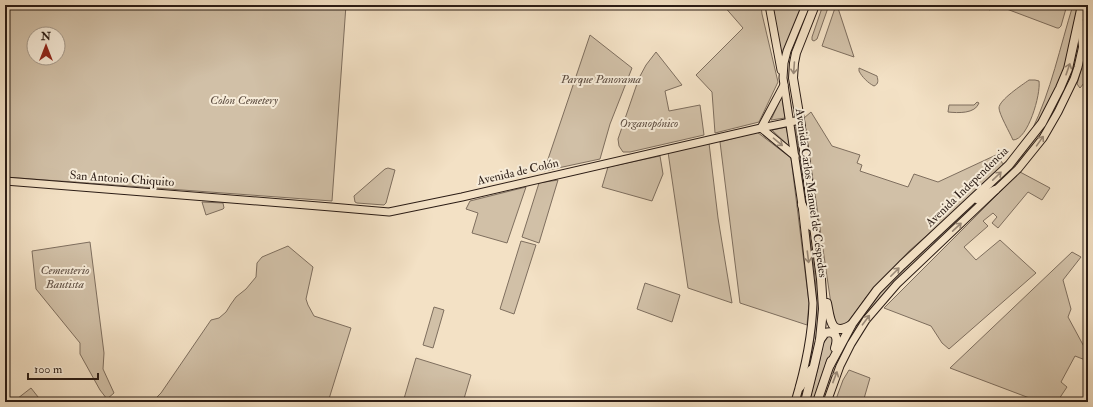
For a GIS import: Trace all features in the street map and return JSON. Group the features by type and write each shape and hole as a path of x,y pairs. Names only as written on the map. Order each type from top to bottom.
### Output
{"highway":[{"name":"Avenida Carlos Manuel de Céspedes","path":"805,402 820,340 823,309 822,279 793,78 795,42 815,5"},
{"name":"Avenida Independencia","path":"830,365 852,324 877,290 1009,165 1042,123 1068,69 1082,5"},
{"path":"1080,14 1083,47"},
{"path":"969,203 995,190"},
{"path":"802,205 815,235"},
{"path":"822,279 831,324 836,328 842,329 852,324"},
{"path":"817,402 836,345 836,337 831,333 827,333 823,335 820,340"},
{"path":"800,386 814,366"}],"main road":[{"path":"769,5 777,52 784,81 761,128 795,156"},
{"name":"Avenida Carlos Manuel de Céspedes","path":"795,402 806,366 813,318 813,303 802,205 784,81 784,63 795,42 806,5"},
{"name":"Avenida Independencia","path":"827,402 834,379 846,353 866,320 897,284 1022,164 1035,149 1058,112 1074,79 1088,23"},
{"name":"Avenida de Colón","path":"238,199 389,212 462,197 800,120"},
{"name":"San Antonio Chiquito","path":"5,181 238,199"}],"green space":[{"name":"Colon Cemetery","path":"5,5 346,5 332,201 5,177"},
{"path":"723,5 761,5 778,82 759,122 715,133 712,92 696,75 743,28"},
{"path":"769,5 806,5 791,40 783,78"},
{"path":"823,5 829,5 817,39 814,41 812,40 812,37"},
{"path":"837,5 854,57 822,46"},
{"path":"988,5 1067,5 1061,26 1057,28 1004,8 995,7 989,10 987,8"},
{"path":"1073,5 1078,5 1067,60 1052,98 1032,130 1045,100"},
{"name":"Parque Panorama","path":"590,35 632,68 610,124 600,159 544,171"},
{"path":"1080,35 1080,45 1073,74 1060,102 1040,136 1013,170 992,190 983,195 1024,153 1046,122 1074,60"},
{"path":"1088,42 1088,78 1080,88 1077,84"},
{"name":"Organopónico","path":"656,52 682,85 665,91 669,111 700,105 704,135 630,152 623,152 619,146 618,139 639,78 646,65"},
{"path":"859,68 877,76 877,84 874,86 867,82 860,73"},
{"path":"1029,80 1039,81 1036,105 1024,133 1019,138 1013,140 999,111 999,108 1007,97"},
{"path":"782,96 785,118 771,120"},
{"path":"977,102 979,103 977,107 970,111 948,112 949,105 974,105"},
{"path":"811,112 832,146 860,155 857,163 862,165 860,171 908,187 914,174 938,182 996,155 1004,165 909,251 867,296 844,326 835,324 832,311 804,118"},
{"path":"786,127 791,148 772,130"},
{"path":"795,127 797,127 818,288 818,318 815,347 811,368 801,402 799,402 809,367 813,343 816,318 816,298 810,239"},
{"path":"757,132 791,158 809,303 807,325 740,303 720,142"},
{"path":"709,143 718,218 732,303 688,288 668,152"},
{"path":"660,156 663,174 652,201 602,187 608,167"},
{"path":"388,168 395,170 386,203 384,205 355,202 354,196"},
{"path":"1020,172 1050,188 1042,200 1028,192 998,228 992,223 997,217 993,213 983,221 988,226 964,247 976,260 1000,240 1036,273 949,349 942,343 931,326 884,308"},
{"path":"558,180 539,243 522,237 539,183"},
{"path":"526,187 507,243 472,233 478,213 466,209 470,201"},
{"path":"983,200 892,285 869,311 843,354 824,402 821,402 831,370 852,331 872,302 882,290 976,203"},
{"path":"202,202 223,203 224,208 206,215"},
{"path":"521,241 536,245 514,314 500,309"},
{"name":"Cementerio Bautista","path":"90,242 104,353 103,369 114,393 107,399 100,390 80,354 80,343 36,289 32,251"},
{"path":"288,246 313,267 306,299 314,316 351,328 328,402 152,402 161,393 211,320 219,318 226,312 236,297 246,289 256,277 257,263 262,257"},
{"path":"1072,252 1081,257 1063,280 1071,309 1068,317 1088,354 1088,361 1075,356 1061,382 1067,387 1057,402 1040,402 950,368"},
{"path":"645,283 680,295 672,322 637,309"},
{"path":"434,307 444,310 433,348 423,345"},
{"path":"833,335 833,350 814,402 809,402 819,364 824,336"},
{"path":"416,358 471,375 463,402 403,402"},
{"path":"849,370 870,378 863,402 835,402 843,380"},
{"path":"31,388 42,402 13,402"}]}
